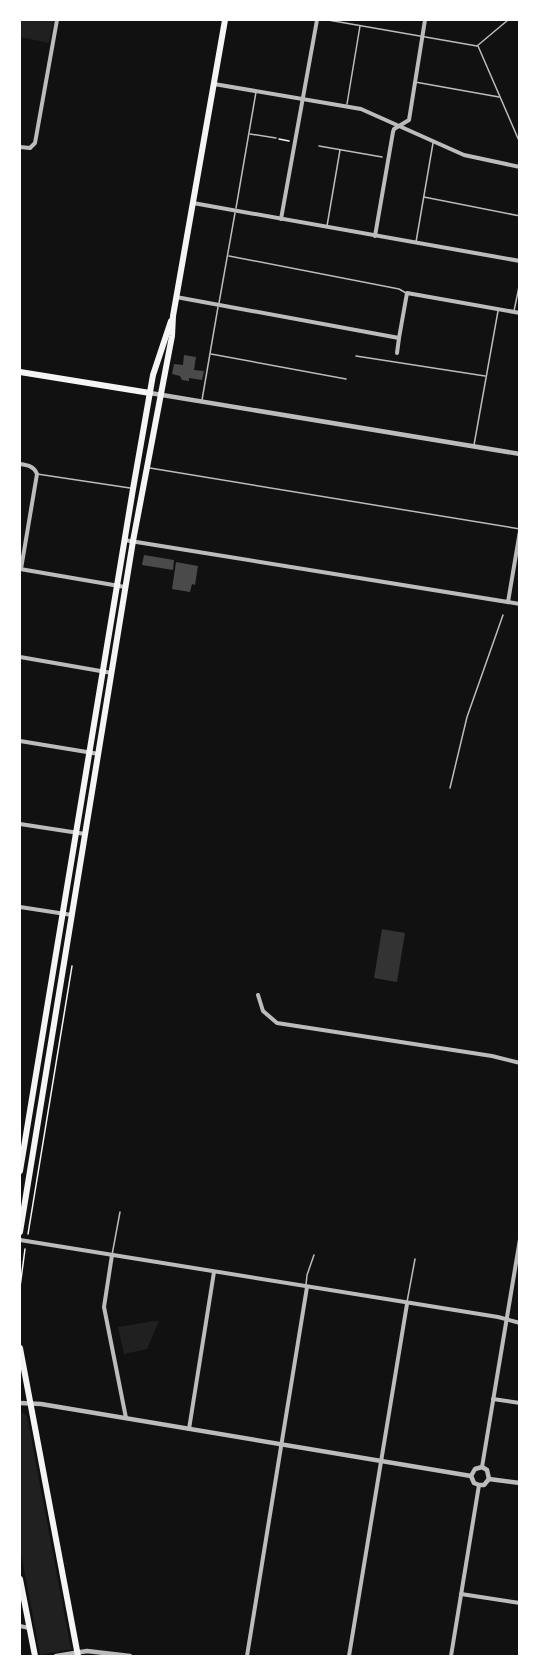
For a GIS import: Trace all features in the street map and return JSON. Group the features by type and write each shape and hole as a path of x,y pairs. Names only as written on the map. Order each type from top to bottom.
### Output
{"main road":[{"path":"20,1232 133,541 172,336 176,297 225,20"},
{"path":"20,1171 101,671 153,375 173,316"},
{"path":"20,372 150,393"},
{"path":"32,1098 42,1099"},
{"path":"20,1348 78,1654"},
{"path":"20,1579 35,1656"}],"street":[{"path":"20,147 30,148 35,143 57,20"},
{"path":"281,219 317,20"},
{"path":"375,236 393,132 409,120 425,20"},
{"path":"214,83 361,109 474,158 519,166"},
{"path":"192,203 519,261"},
{"path":"397,353 407,293 519,313"},
{"path":"176,297 399,338"},
{"path":"150,393 519,454"},
{"path":"20,464 30,466 36,474 20,569 126,587"},
{"path":"508,602 519,530"},
{"path":"124,540 519,604"},
{"path":"20,657 112,673"},
{"path":"20,741 99,754"},
{"path":"20,824 86,834"},
{"path":"20,907 72,915"},
{"path":"258,995 263,1011 278,1023 492,1056 519,1063"},
{"path":"482,1467 519,1239"},
{"path":"20,1240 498,1317 519,1323"},
{"path":"112,1255 104,1307 126,1418"},
{"path":"189,1429 214,1272"},
{"path":"247,1656 307,1287"},
{"path":"349,1656 407,1304"},
{"path":"493,1399 519,1403"},
{"path":"20,1403 282,1443 471,1476"},
{"path":"471,1476 475,1469 482,1467 487,1470 489,1479"},
{"path":"471,1476 474,1483 479,1485 484,1485 489,1479"},
{"path":"489,1479 519,1483"},
{"path":"451,1656 479,1485"},
{"path":"461,1594 519,1604"},
{"path":"20,1626 29,1628"},
{"path":"56,1656 98,1651 129,1656"}],"lane":[{"path":"328,20 477,45 508,20"},
{"path":"347,107 360,25"},
{"path":"477,45 519,143"},
{"path":"414,82 499,97"},
{"path":"201,402 256,91"},
{"path":"249,134 276,138"},
{"path":"416,243 434,141"},
{"path":"319,146 382,157"},
{"path":"327,227 340,150"},
{"path":"423,197 519,216"},
{"path":"227,256 399,289 407,293"},
{"path":"514,312 519,282"},
{"path":"474,446 498,309"},
{"path":"210,354 346,380"},
{"path":"356,356 486,376"},
{"path":"146,467 519,530"},
{"path":"36,474 133,489"},
{"path":"450,788 466,717 503,615"},
{"path":"112,1255 120,1212"},
{"path":"307,1287 306,1280 314,1255"},
{"path":"407,1304 415,1259"}],"path":[{"path":"276,138 295,142"},
{"path":"28,1234 72,966"},
{"path":"20,1287 25,1249"}],"shaded area":[{"path":"20,20 54,20 49,43 20,37"},
{"path":"382,929 405,933 397,982 374,978"},
{"path":"159,1321 147,1349 124,1354 118,1327"},
{"path":"20,1411 27,1416 71,1649 40,1655 20,1547"}],"building":[{"path":"184,355 196,357 194,370 204,371 202,380 189,378 189,381 182,380 180,376 172,374 174,364 183,365"},
{"path":"144,555 174,560 173,570 142,565"},
{"path":"176,562 198,566 195,585 192,584 190,592 172,589"}]}
